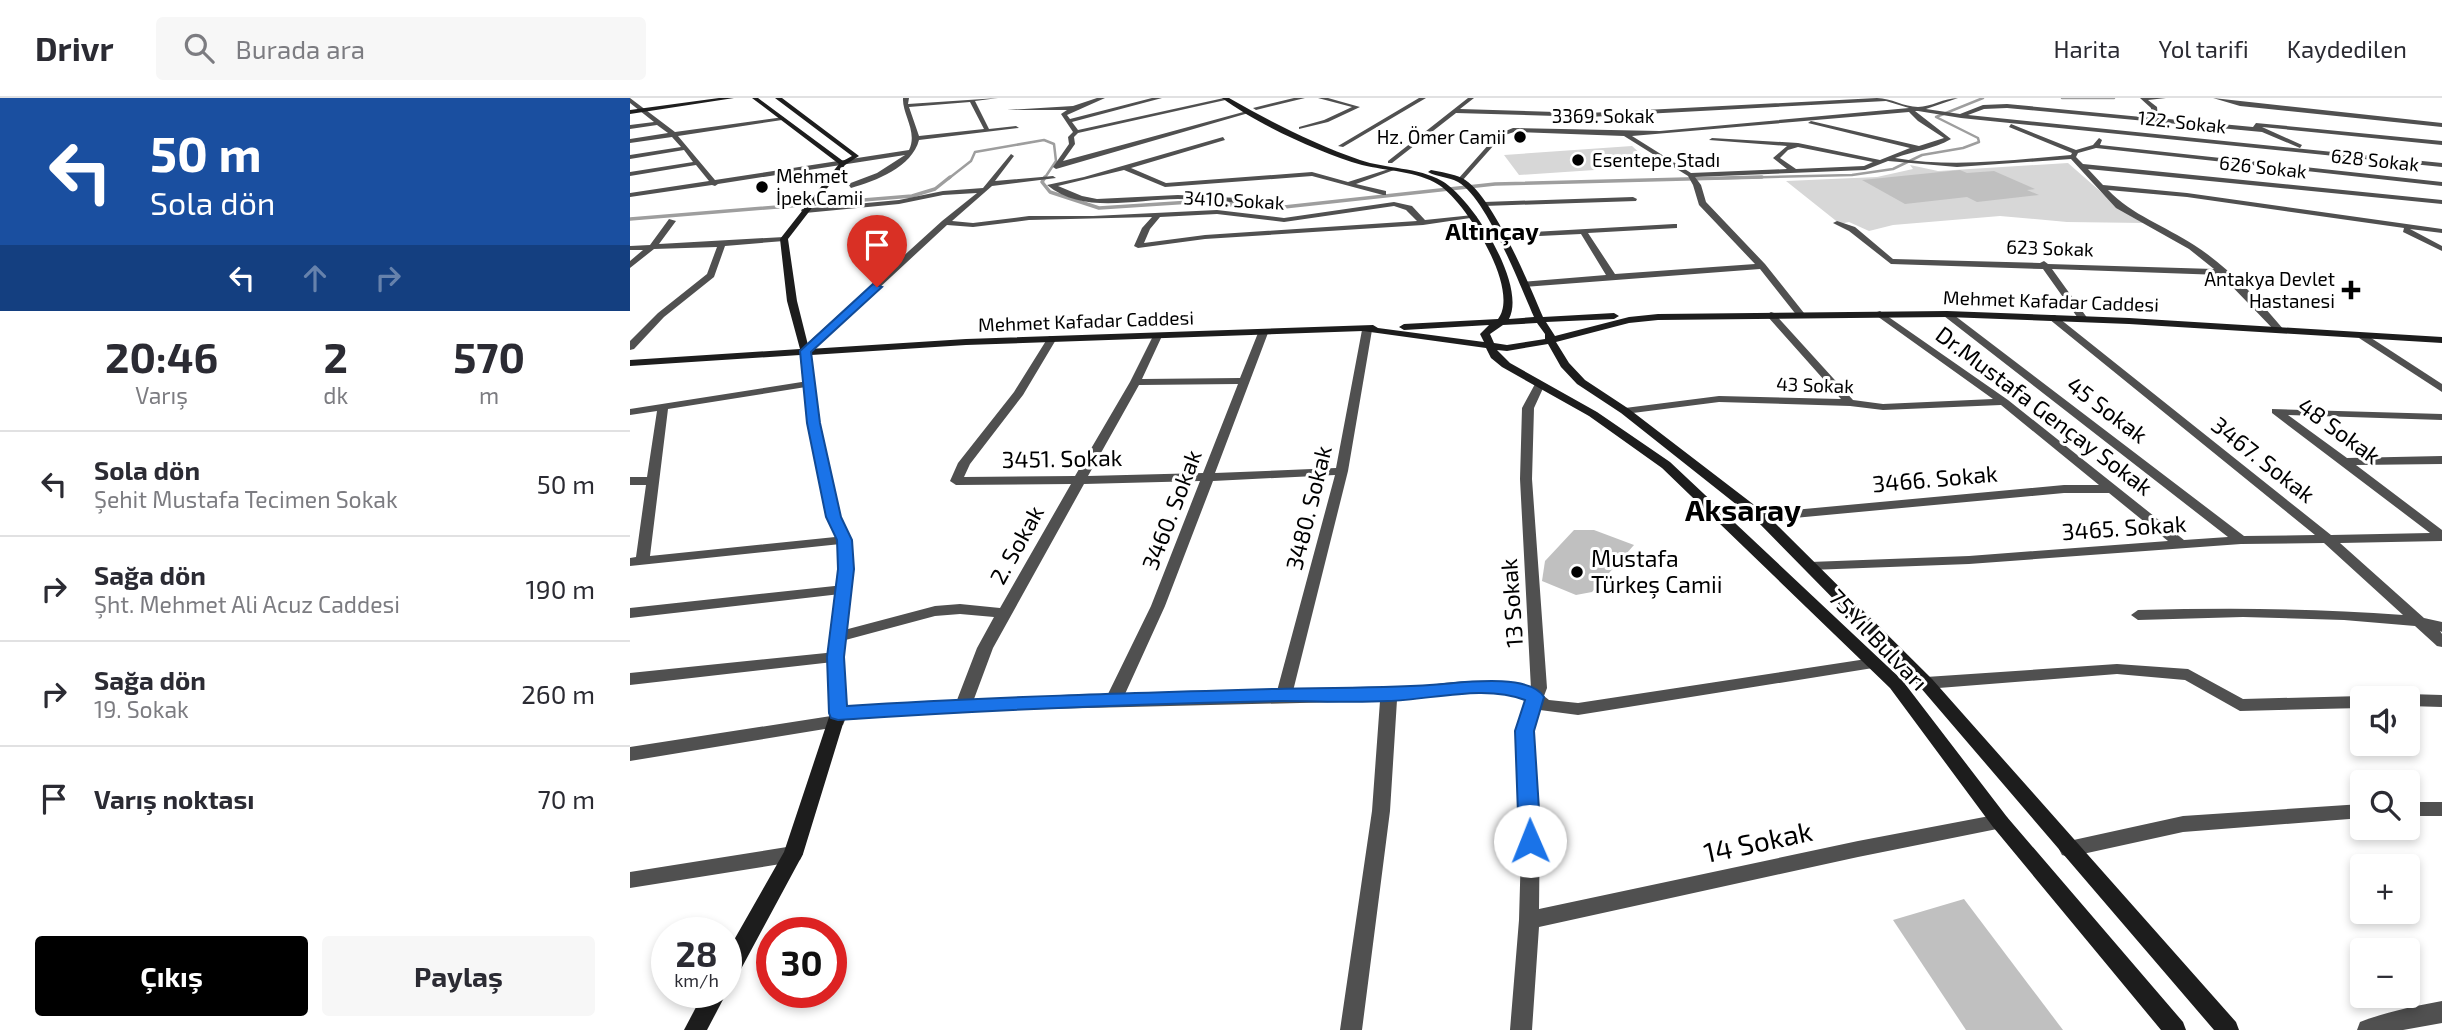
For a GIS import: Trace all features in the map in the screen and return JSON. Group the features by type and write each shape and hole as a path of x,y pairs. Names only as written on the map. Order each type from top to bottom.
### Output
{"main road":[{"path":"630,112 731,98"},
{"path":"755,98 843,163"},
{"path":"742,946 793,854 837,717 835,657 846,569 845,540 834,517 813,423 805,351 792,301 784,239 843,163 856,156 778,98"},
{"path":"1237,98 1253,110 1337,153 1462,181"},
{"path":"1226,99 1443,185 1458,196 1495,257 1506,288 1508,307 1501,323 1485,334 1489,346"},
{"path":"782,118 803,115"},
{"name":"75.Yıl Bulvarı","path":"1462,181 1484,204 1564,365 1581,382 1625,411 1760,517 1810,566 1926,683 2228,1030"},
{"name":"Mehmet Kafadar Caddesi","path":"630,363 1052,338 1367,330 1625,316 1947,314 2052,317 2442,340"},
{"name":"Mehmet Kafadar Caddesi","path":"1367,330 1514,347 1620,322 1658,317"},
{"name":"75.Yıl Bulvarı","path":"1489,346 1506,365 1593,414 1666,465 1896,684 2000,822 2175,1030"},
{"path":"695,1030 707,1008"}],"street":[{"path":"851,186 887,171 915,147 917,138 905,102 997,98 1010,110 1018,137"},
{"path":"1076,132 1064,114 1102,98"},
{"path":"1069,121 1158,98"},
{"path":"1056,165 1302,98"},
{"path":"1301,128 1326,121 1357,107 1321,98"},
{"path":"1341,146 1423,98"},
{"path":"1351,183 1391,166 1471,98"},
{"path":"1927,98 1926,103 1931,105"},
{"path":"1454,111 1588,114 1883,99 1914,110 1955,98"},
{"path":"2155,121 2154,107 2142,99 2163,98"},
{"path":"2216,98 2240,104 2442,125"},
{"path":"1072,144 1071,137 1076,132 1226,99"},
{"path":"972,100 987,130"},
{"path":"630,101 674,135 715,184"},
{"path":"1706,103 1713,108"},
{"path":"1752,106 1780,121"},
{"path":"1961,116 1983,107 2007,106 2262,130"},
{"path":"1010,110 1074,108"},
{"path":"1121,108 1156,115"},
{"path":"1695,109 1704,115"},
{"path":"1690,175 1866,168 1948,139 1948,136 1922,123 1914,110"},
{"name":"122. Sokak","path":"1914,110 2071,131 2105,130 2442,165"},
{"name":"3369. Sokak","path":"1462,181 1500,135 1513,130 1625,134 1914,110"},
{"path":"1588,114 1601,133"},
{"path":"630,141 782,118"},
{"path":"1796,120 1920,148"},
{"path":"1997,120 2074,155 2119,206 2192,247 2223,272 2279,330"},
{"path":"1713,121 1722,127"},
{"path":"630,127 657,123"},
{"path":"2317,153 2256,125 2442,143"},
{"path":"917,138 1016,128"},
{"path":"1102,128 1114,132"},
{"path":"1712,140 1798,145 1886,161 1957,167 2074,155 2096,146 2105,130"},
{"path":"1625,134 1690,175 1697,185 1702,203 1762,266 1801,315"},
{"path":"805,211 899,202 1007,182 1050,180 1125,168 1223,139"},
{"path":"1050,180 1056,165 1072,144 1085,141"},
{"path":"1796,172 1776,159 1786,149 1798,145"},
{"name":"628 Sokak","path":"2096,146 2442,184"},
{"path":"630,157 687,148"},
{"path":"630,195 910,152"},
{"path":"805,351 988,187 1011,156"},
{"path":"630,174 698,163"},
{"path":"2255,163 2259,182"},
{"name":"626 Sokak","path":"2081,166 2442,202"},
{"path":"1125,168 1165,185 1312,174 1383,193"},
{"name":"3369. Sokak","path":"1449,177 1470,169"},
{"path":"1050,180 1086,200 1127,201 1180,197 1208,201 1254,201"},
{"path":"1180,197 1213,182"},
{"path":"2102,187 2187,195 2442,231"},
{"path":"1484,204 1633,199"},
{"name":"3410. Sokak","path":"945,223 973,225 1029,218 1217,212 1284,220 1394,204 1409,208 1423,223"},
{"path":"1160,213 1146,228 1138,246 1205,237 1423,223 1473,217"},
{"path":"1309,217 1314,230"},
{"path":"630,265 653,246 672,221"},
{"name":"623 Sokak","path":"1837,223 1852,229 1891,261 2045,264 2223,272"},
{"path":"1501,236 1674,226"},
{"path":"2398,226 2442,249"},
{"path":"1583,231 1612,277"},
{"path":"630,248 784,239"},
{"path":"630,347 661,315 711,275 722,244"},
{"path":"2045,264 2083,318"},
{"path":"1524,284 1762,266"},
{"name":"Dr.Mustafa Gençay Sokak","path":"1880,314 2004,402 2180,544"},
{"name":"45 Sokak","path":"1947,314 2241,540"},
{"path":"1771,315 1850,402"},
{"name":"3467. Sokak","path":"2052,317 2326,537 2442,642"},
{"name":"3480. Sokak","path":"1284,695 1342,471 1367,330"},
{"name":"3460. Sokak","path":"1114,700 1158,606 1263,333"},
{"name":"2. Sokak","path":"963,705 1003,612 1135,383 1157,336"},
{"path":"2362,336 2442,389"},
{"name":"3451. Sokak","path":"1052,338 1019,393 964,463 956,481 1077,480 1342,471"},
{"path":"1135,383 1243,381"},
{"path":"630,412 808,384"},
{"name":"13 Sokak","path":"1521,1030 1529,920 1531,815 1524,731 1539,688 1527,479 1528,408 1540,384"},
{"name":"43 Sokak","path":"1625,411 1720,399 1850,402 1909,407 2004,402"},
{"path":"663,406 653,481 636,561 845,540"},
{"name":"48 Sokak","path":"2442,417 2276,411 2442,536"},
{"path":"2347,462 2442,460"},
{"path":"630,481 653,481"},
{"name":"3466. Sokak","path":"1760,517 1996,495 2113,489"},
{"name":"3465. Sokak","path":"1810,566 1969,560 2241,540 2442,536"},
{"path":"630,613 844,590"},
{"path":"838,637 935,611 960,609 1003,612"},
{"path":"2138,615 2243,612 2344,615 2418,621 2442,627"},
{"path":"630,679 835,657"},
{"path":"630,754 837,717 963,705 1284,695 1389,695 1485,687 1513,688 1535,697 1545,706 1578,709 1873,663"},
{"path":"1926,683 2118,669 2188,675 2240,705 2350,702"},
{"path":"1351,1030 1381,811 1389,695"},
{"path":"2420,700 2442,701"},
{"path":"2420,809 2442,809"},
{"path":"2070,849 2183,824 2350,812"},
{"name":"14 Sokak","path":"1529,920 1858,849 2000,822"},
{"path":"630,880 793,854"},
{"path":"2368,1030 2411,1017 2442,1012"}],"shaded area":[{"name":"Esentepe Stadı","path":"1632,146 1654,166 1519,175 1504,155"},
{"path":"2068,163 2117,206 2145,223 2067,222 2000,216 1893,225 1869,231 1849,222 1840,224 1786,181 1877,177 1913,169 1910,165 1938,171"}],"building":[{"path":"1960,170 1967,173 1994,171 2035,189 2027,190 2039,195 1977,202 1967,197 1905,204 1862,180"},
{"name":"Mustafa Türkeş Camii","path":"1574,530 1594,530 1634,545 1592,592 1576,595 1542,581 1545,561"},
{"path":"1964,899 2063,1030 1966,1030 1893,920"}],"waterway":[{"path":"1693,179 1852,175 1893,169 1922,155 1963,148 1979,142 1978,138 1936,117 1983,98"},
{"path":"2062,98 2114,98"},
{"path":"948,179 971,161 975,152 1044,140 1054,144 1056,161 1044,179"},
{"path":"630,219 912,196 935,189 950,177"},
{"path":"1045,177 1042,182 1050,192 1099,208 1191,202 1275,208 1495,184 1762,177"}],"place":[{"name":"Hz. Ömer Camii","path":"1520,137"},
{"name":"Esentepe Stadı","path":"1578,160"},
{"name":"Mehmet İpek Camii","path":"762,187"},
{"name":"Antakya Devlet Hastanesi","path":"2351,290"},
{"name":"Mustafa Türkeş Camii","path":"1577,572"}],"district":[{"name":"Altınçay","path":"1492,232"},
{"name":"Aksaray","path":"1743,511"}],"route":[{"path":"877,287 805,351 813,423 834,517 845,540 846,569 835,657 838,713 963,705 1284,695 1389,695 1485,687 1513,688 1535,697 1524,731 1531,815 1530,841"}]}
